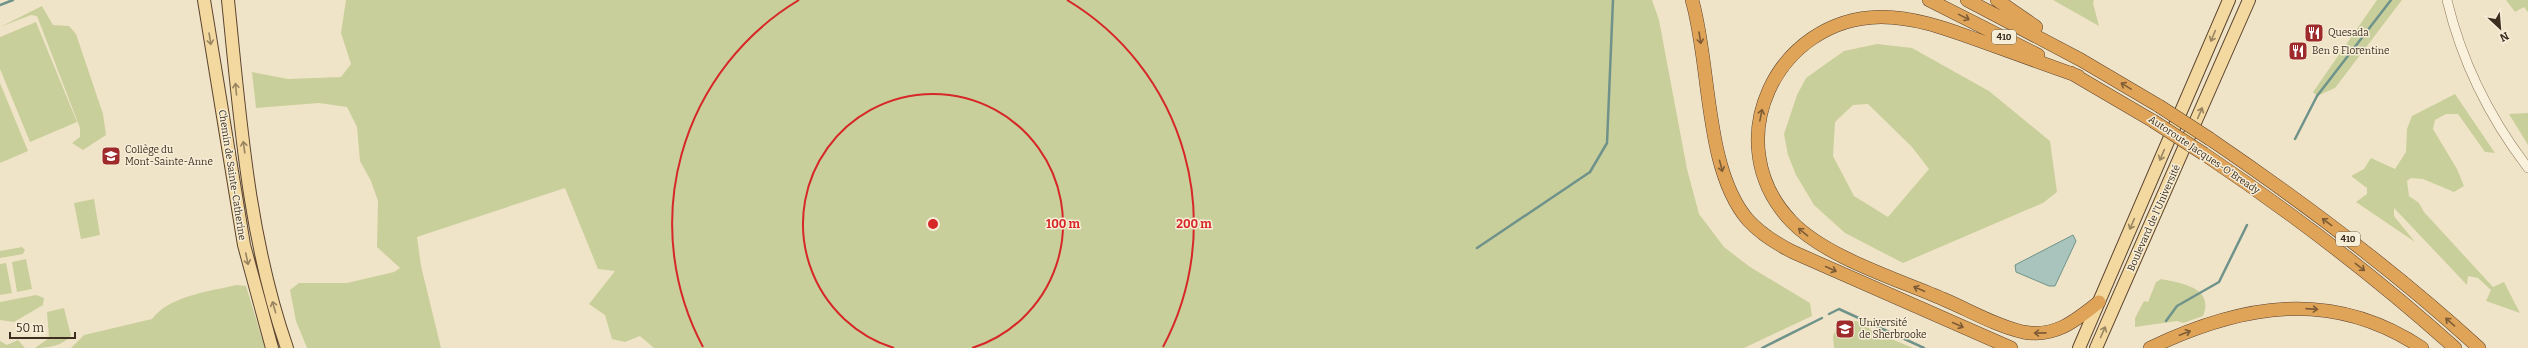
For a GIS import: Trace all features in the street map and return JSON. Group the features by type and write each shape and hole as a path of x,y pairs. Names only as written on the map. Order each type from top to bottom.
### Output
{"highway":[{"path":"1692,0 1720,164 1732,196 1748,220 1765,235 1793,252 2011,348"},
{"name":"Autoroute Jacques-O'Bready","path":"1929,0 2078,76 2153,121 2204,154 2318,235 2384,287 2455,348"},
{"name":"Autoroute Jacques-O'Bready","path":"1968,0 2081,60 2159,106 2285,190 2403,282 2479,348"},
{"path":"1997,0 2081,60"},
{"path":"2078,76 1925,23 1886,18 1852,21 1830,28 1813,38 1796,51 1782,66 1771,84 1763,103 1759,124 1759,150 1763,171 1770,190 1789,219 1814,240 1852,260 2023,332 2040,334 2059,330 2073,323 2099,302"},
{"path":"2150,348 2193,330 2232,317 2262,311 2294,308 2332,311 2362,318 2390,330 2422,348"}],"main road":[{"name":"Chemin de Sainte-Catherine","path":"204,0 245,253 272,348"},
{"name":"Chemin de Sainte-Catherine","path":"228,0 238,108 255,226 269,287 287,348"},
{"name":"Boulevard de l'Université","path":"2079,348 2229,0"},
{"name":"Boulevard de l'Université","path":"2096,348 2249,0"}],"street":[{"path":"2447,0 2458,40 2478,90 2490,113 2528,168"}],"green space":[{"path":"346,0 1652,0 1659,20 1687,169 1699,214 1724,247 1750,267 1810,303 1812,316 1744,348 654,348 640,336 625,342 612,339 605,315 589,304 615,271 598,269 565,188 417,237 421,266 441,348 307,348 296,321 290,290 299,283 347,283 394,272 400,268 377,247 378,201 371,181 360,161 357,127 347,107 319,103 256,108 252,72 288,79 341,77 351,64 341,33"},
{"path":"2053,0 2094,0 2093,3 2099,26"},
{"path":"2377,0 2402,0 2335,88 2317,96 2313,92"},
{"path":"2506,0 2528,0 2528,12 2524,7 2515,12"},
{"path":"42,6 53,25 69,26 76,34 103,114 106,135 83,150 72,143 80,137 80,128 37,16 31,15 0,27"},
{"path":"36,22 77,122 30,142 0,69 0,37"},
{"path":"1877,44 1912,48 1989,91 2050,141 2057,192 2043,203 1903,263 1845,233 1814,205 1796,175 1788,155 1784,134 1797,95 1806,78 1844,51","holes":["1868,104 1912,147 1929,169 1888,217 1854,196 1833,156 1835,122 1853,105"]},
{"path":"0,83 28,151 0,163"},
{"path":"2455,94 2495,153 2485,152 2458,114 2446,114 2435,120 2433,129 2457,169 2464,186 2454,192 2423,179 2411,178 2407,181 2409,196 2419,203 2424,212 2493,287 2504,282 2520,313 2486,301 2491,290 2478,278 2468,276 2467,285 2394,208 2394,216 2415,242 2356,202 2367,194 2367,188 2351,176 2364,169 2371,158 2395,169 2406,152 2407,129 2412,116"},
{"path":"2528,113 2528,145 2509,114"},
{"path":"94,199 100,235 81,239 74,203"},
{"path":"22,247 25,250 23,254 0,258 0,251"},
{"path":"26,259 32,289 17,292 12,262"},
{"path":"6,263 12,293 0,295 0,264"},
{"path":"2161,279 2186,285 2194,288 2200,293 2204,299 2205,306 2203,316 2183,323 2177,321 2135,327 2135,318 2144,301 2148,302 2156,282"},
{"path":"237,285 246,286 265,348 71,348 84,335 152,319 159,311 179,300 203,292"},
{"path":"36,295 44,298 43,305 14,322 0,320 0,302"},
{"path":"64,308 71,336 54,346 35,348 49,338 47,312"},
{"path":"1855,321 1862,322 1872,331 1913,348 1834,348 1833,336 1838,324"},
{"path":"18,340 25,348 0,348 0,341 7,345"}],"water":[{"path":"2073,235 2076,241 2055,286 2049,286 2016,272 2015,265"}],"waterway":[{"path":"0,5 13,0"},
{"path":"1477,248 1590,172 1607,143 1613,0"},
{"path":"2295,139 2317,96 2391,0"},
{"path":"2166,321 2177,306 2219,282 2247,225"},
{"path":"1829,314 1839,309 1924,348"},
{"path":"1762,348 1822,318"}],"place":[{"name":"Quesada","path":"2314,33"},
{"name":"Ben & Florentine","path":"2298,51"},
{"name":"Collège du Mont-Sainte-Anne","path":"111,156"},
{"name":"Université de Sherbrooke","path":"1845,329"}]}
